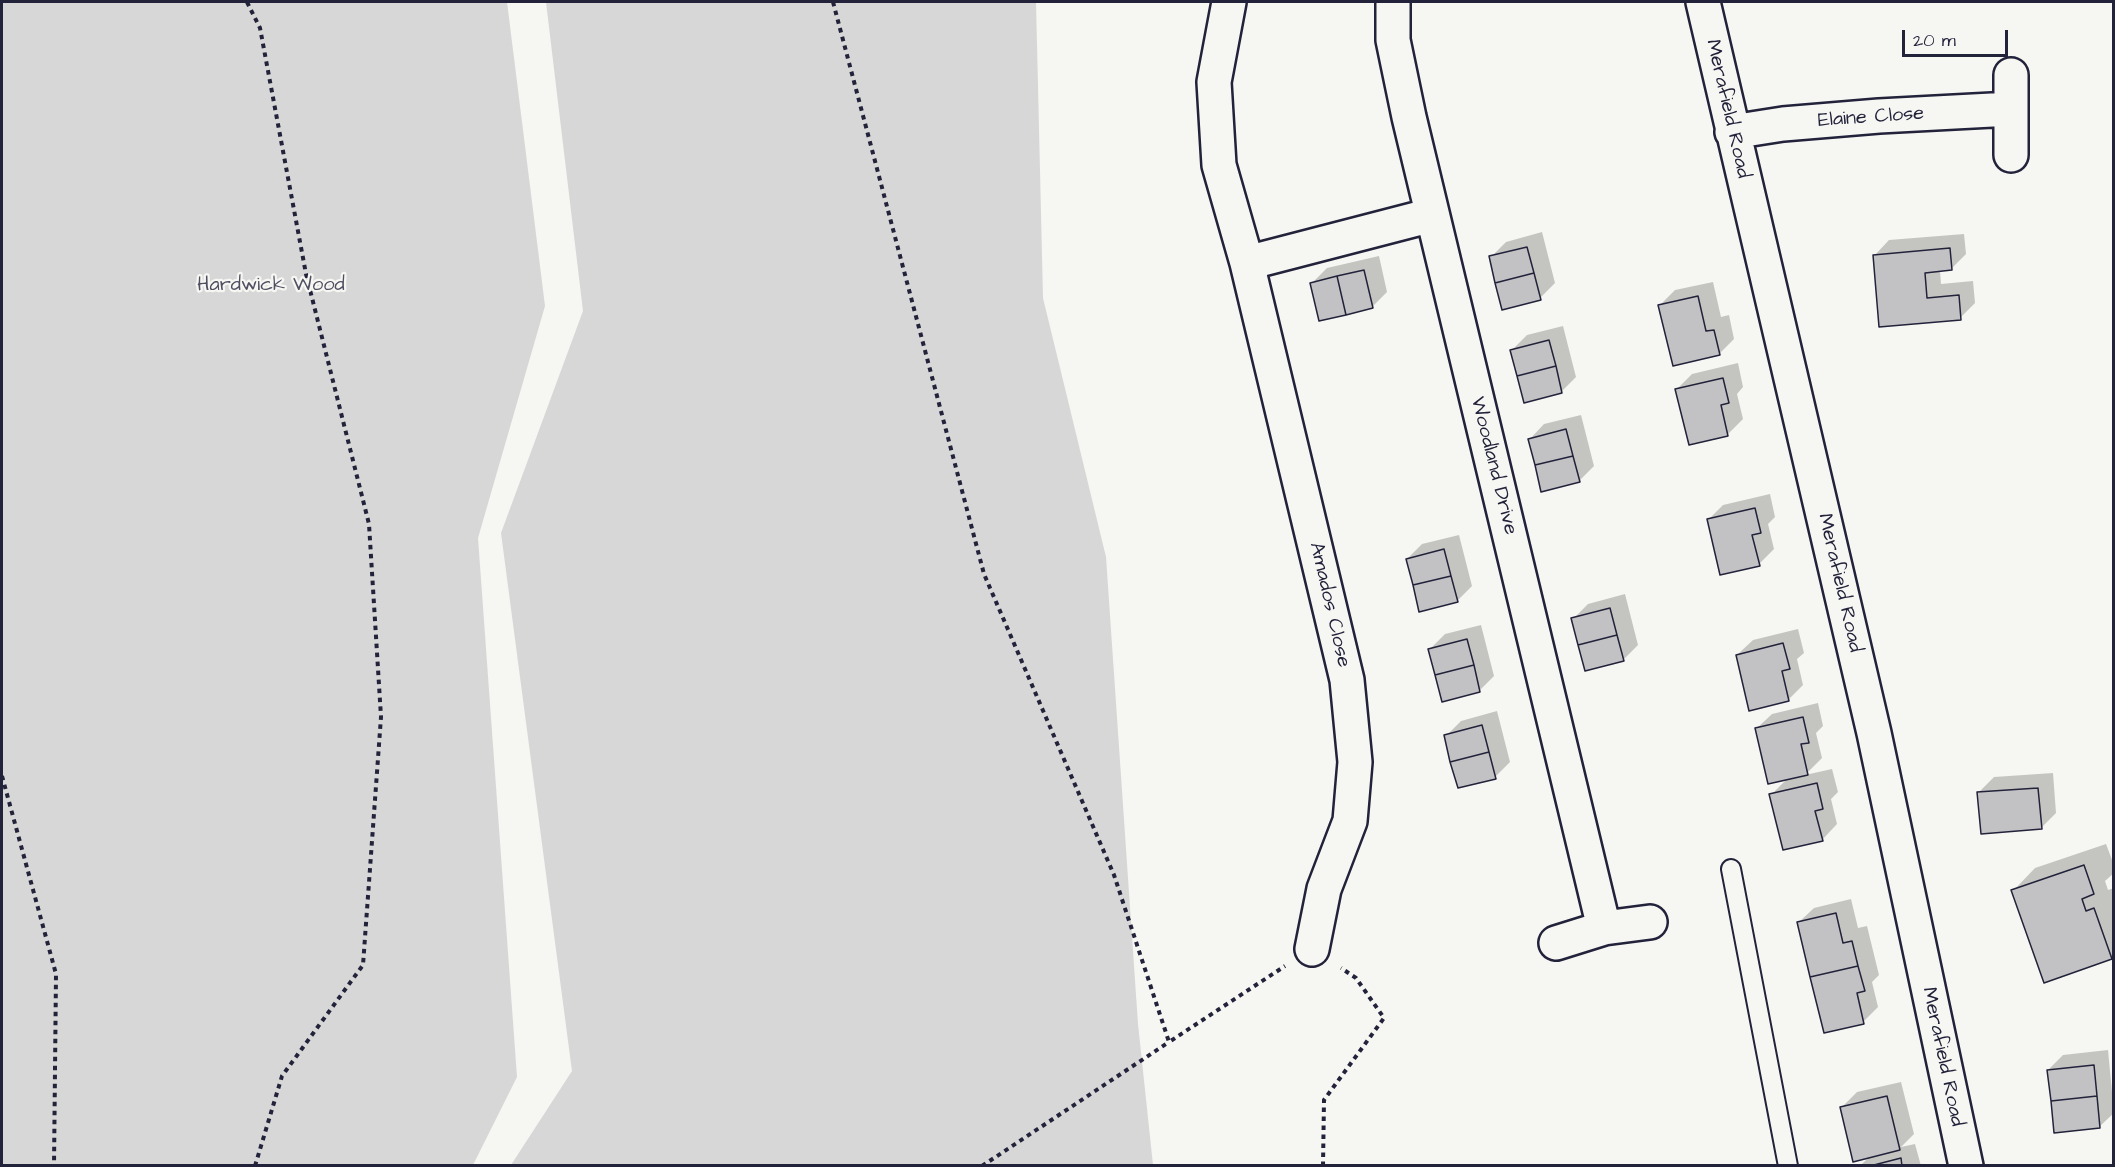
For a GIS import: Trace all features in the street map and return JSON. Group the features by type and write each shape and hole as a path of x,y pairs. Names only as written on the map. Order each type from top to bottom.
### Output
{"street":[{"name":"Amados Close","path":"1229,2 1214,82 1219,165 1247,263 1347,680 1355,762 1350,821 1324,889 1312,948"},
{"name":"Woodland Drive","path":"1393,2 1393,40 1432,215 1604,928"},
{"name":"Merafield Road","path":"1703,2 1874,733 1966,1166"},
{"path":"2011,155 2012,75"},
{"name":"Elaine Close","path":"1732,132 1783,124 1879,116 2011,109"},
{"path":"1247,263 1432,215"},
{"path":"1556,943 1604,928 1650,922"}],"lane":[{"path":"1731,868 1788,1166"}],"path":[{"path":"247,2 260,28 306,274 369,524 381,717 363,965 282,1076 255,1166"},
{"path":"833,2 984,574 1114,875 1169,1042"},
{"path":"2,776 56,974 54,1166"},
{"path":"982,1166 1312,948 1356,978 1384,1018 1324,1100 1323,1166"}],"green space":[{"name":"Hardwick Wood","path":"2,2 507,2 545,306 478,538 517,1077 473,1165 2,1165"},
{"path":"546,2 1036,2 1043,298 1106,557 1138,1024 1153,1165 511,1165 572,1071 501,533 583,311"}],"building":[{"path":"1527,247 1534,273 1495,283 1489,256"},
{"path":"1950,248 1952,270 1925,273 1927,298 1959,295 1961,320 1879,327 1873,255"},
{"path":"1364,270 1373,308 1346,315 1337,276"},
{"path":"1534,273 1541,300 1502,310 1495,283"},
{"path":"1337,276 1346,315 1319,321 1310,283"},
{"path":"1698,296 1706,331 1714,330 1720,355 1673,366 1658,305"},
{"path":"1549,340 1556,366 1517,376 1510,350"},
{"path":"1556,366 1562,393 1524,403 1517,376"},
{"path":"1723,378 1729,403 1721,405 1728,436 1689,445 1675,389"},
{"path":"1566,429 1573,456 1535,465 1528,439"},
{"path":"1573,456 1580,482 1541,492 1535,465"},
{"path":"1755,508 1761,533 1752,535 1760,566 1720,575 1707,519"},
{"path":"1444,549 1451,576 1413,585 1406,559"},
{"path":"1451,576 1458,602 1419,612 1413,585"},
{"path":"1610,608 1617,635 1578,645 1571,618"},
{"path":"1617,635 1624,661 1585,671 1578,645"},
{"path":"1467,639 1474,665 1435,675 1428,649"},
{"path":"1783,643 1790,669 1782,671 1789,701 1749,711 1736,655"},
{"path":"1474,665 1480,692 1442,702 1435,675"},
{"path":"1803,717 1809,743 1801,744 1808,775 1768,784 1755,728"},
{"path":"1482,725 1489,752 1450,762 1444,735"},
{"path":"1489,752 1496,779 1458,788 1450,762"},
{"path":"1817,783 1823,809 1815,811 1823,841 1783,850 1769,794"},
{"path":"2038,788 2042,829 1981,834 1977,792"},
{"path":"2084,865 2094,894 2082,899 2086,911 2094,908 2112,959 2044,983 2011,890"},
{"path":"1836,913 1843,943 1852,941 1858,966 1810,977 1797,922"},
{"path":"1858,966 1865,991 1857,993 1864,1024 1824,1033 1810,977"},
{"path":"2094,1065 2097,1096 2051,1101 2047,1070"},
{"path":"1887,1096 1900,1150 1853,1162 1840,1107"},
{"path":"2097,1096 2100,1128 2054,1133 2051,1101"},
{"path":"1901,1158 1902,1166 1870,1166"}]}
